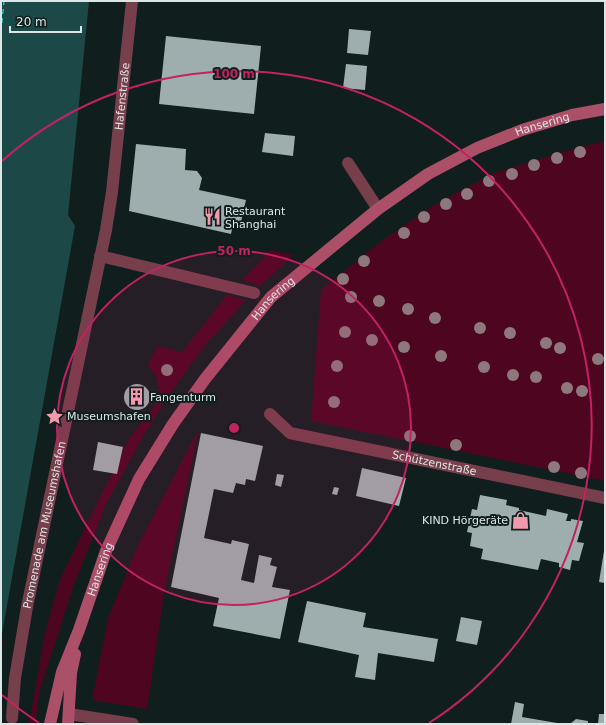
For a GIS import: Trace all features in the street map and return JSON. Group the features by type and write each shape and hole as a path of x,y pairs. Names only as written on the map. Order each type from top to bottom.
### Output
{"main road":[{"name":"Hansering","path":"50,724 62,672 79,630 106,551 138,479 172,424 243,329 271,297 378,209 428,174 477,148 522,130 572,115 605,108"},
{"name":"Hansering","path":"69,719 71,673 79,630"}],"street":[{"name":"Hafenstraße","path":"112,192 132,1"},
{"path":"348,164 378,209"},
{"name":"Promenade am Museumshafen","path":"12,718 15,678 27,607 112,192"},
{"path":"100,256 254,292"},
{"name":"Schützenstraße","path":"270,414 290,433 605,498"},
{"path":"69,719 133,724"}],"shaded area":[{"path":"605,141 605,481 311,421 321,290 380,242 434,205 494,173"},
{"path":"271,250 294,255 260,286 242,280"},
{"path":"227,295 246,300 203,348 172,391 145,433 106,504 74,585 57,637 40,690 35,724 29,724 45,633 60,579 129,439 154,407 159,391 157,378 148,366 157,346 182,352"},
{"path":"199,429 165,588 147,709 92,700 108,618 139,543"}],"water":[{"name":"Museumshafen","path":"1,1 89,1 68,215 75,226 1,639"}],"building":[{"path":"349,29 371,31 368,55 347,53"},
{"path":"166,36 261,46 254,114 159,104"},
{"path":"346,64 367,66 365,90 343,88"},
{"path":"265,133 295,136 293,156 262,152"},
{"path":"136,144 186,149 185,170 197,171 202,178 199,190 246,200 241,222 234,220 231,234 129,211"},
{"name":"Fangenturm","path":"137,384 147,387 150,397 147,407 137,410 127,407 124,397 127,387"},
{"path":"201,433 263,446 255,481 246,479 245,485 236,483 233,493 214,489 204,538 231,544 232,540 249,544 241,580 254,583 259,555 272,558 270,565 277,567 272,587 290,590 280,639 213,626 219,598 171,587"},
{"path":"98,442 123,447 117,474 93,470"},
{"path":"362,468 406,478 399,506 356,496"},
{"path":"277,474 284,475 281,487 275,485"},
{"path":"334,487 339,488 337,495 332,494"},
{"path":"480,495 507,500 506,505 519,508 519,510 546,516 547,509 568,514 566,521 571,521 571,519 583,521 577,542 584,543 579,561 572,560 570,570 559,567 559,563 541,559 538,570 481,559 483,549 470,546 472,533 467,532 472,509 477,510"},
{"path":"605,551 605,583 599,582"},
{"path":"307,601 366,613 363,627 438,639 434,662 378,653 375,680 355,677 359,655 298,642"},
{"path":"461,617 482,621 477,645 456,641"},
{"path":"515,702 524,704 522,717 563,724 511,724"},
{"path":"599,714 605,714 605,724 598,724"},
{"path":"576,719 588,721 588,724 570,724"}],"ferry route":[{"path":"1,32 4,1"}],"place":[{"name":"Restaurant Shanghai","path":"212,217"},
{"name":"Fangenturm","path":"137,397"},
{"name":"Museumshafen","path":"54,416"},
{"name":"KIND Hörgeräte","path":"521,520"}]}
